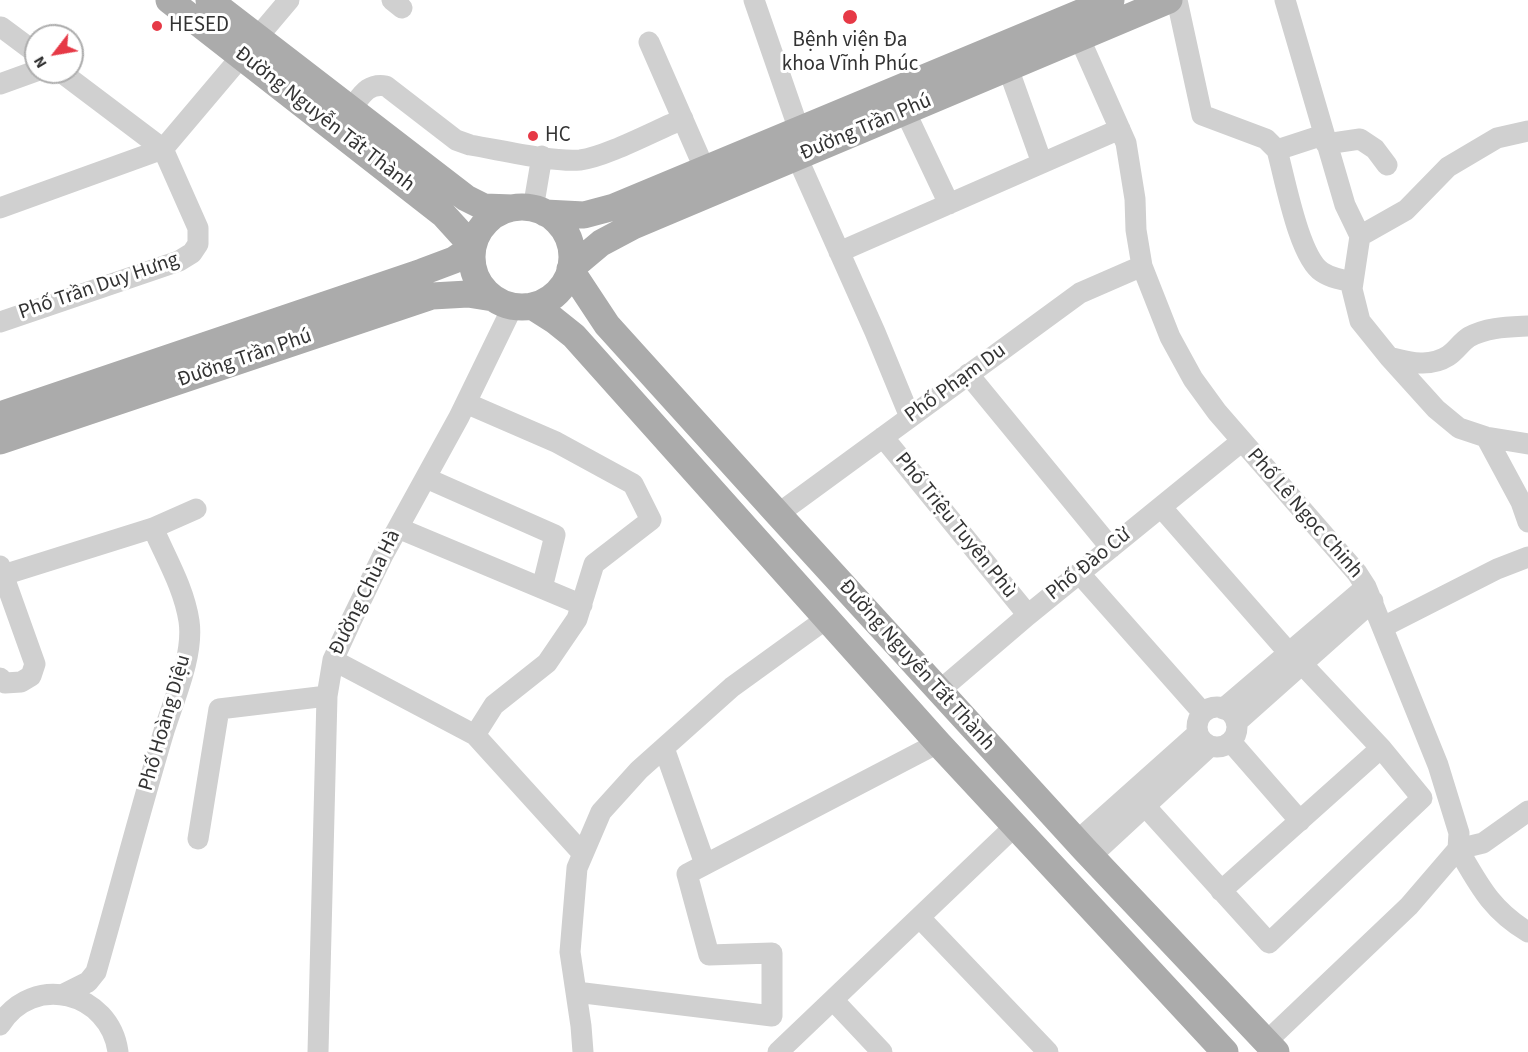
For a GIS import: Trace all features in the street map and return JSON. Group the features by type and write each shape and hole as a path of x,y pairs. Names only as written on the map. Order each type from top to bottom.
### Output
{"main road":[{"name":"Đường Nguyễn Tất Thành","path":"169,0 351,109 474,203 495,209 530,210"},
{"name":"Đường Nguyễn Tất Thành","path":"210,0 250,47 443,214 473,247"},
{"name":"Đường Trần Phú","path":"530,210 577,215 603,211 1111,0"},
{"name":"Đường Trần Phú","path":"570,269 601,243 626,230 1169,0"},
{"path":"530,210 558,223 567,237 571,252 570,269 557,293 545,301 513,303 483,288 472,261 473,247 478,233 487,221 499,213 530,210"},
{"name":"Đường Trần Phú","path":"0,415 430,270 454,260 473,247"},
{"name":"Đường Nguyễn Tất Thành","path":"570,269 607,325 939,692 1271,1047"},
{"name":"Đường Trần Phú","path":"0,441 432,296 468,294 513,303"},
{"name":"Đường Nguyễn Tất Thành","path":"513,303 554,320 574,336 1014,827 1225,1052"},
{"path":"1057,873 1084,849"}],"street":[{"path":"0,208 164,149 289,0"},
{"path":"754,0 799,130"},
{"path":"1177,0 1202,115 1266,139 1277,150 1304,249 1319,271 1331,277 1353,282"},
{"path":"1285,0 1345,205 1360,236 1352,289 1360,321 1436,409 1459,428 1486,437 1528,444"},
{"path":"1,27 24,44"},
{"name":"Phố Lê Ngọc Chinh","path":"1079,37 1126,143 1142,267 1170,337 1193,380 1217,412 1357,573 1369,594 1438,765 1460,833 1458,849"},
{"path":"649,42 705,170"},
{"path":"1008,68 1042,163"},
{"path":"0,84 24,75"},
{"path":"77,84 164,149"},
{"path":"351,109 367,90 376,84 386,86 456,140 470,145 565,160 582,160 597,156 683,119"},
{"path":"904,111 949,204"},
{"path":"839,252 1120,129"},
{"path":"1360,236 1406,210 1448,167 1497,138 1528,131"},
{"path":"1277,150 1325,140 1360,139 1375,149 1387,165"},
{"name":"Phố Trần Duy Hưng","path":"0,322 179,261 192,253 198,244 198,228 164,149"},
{"path":"530,210 542,156"},
{"path":"797,157 910,417"},
{"name":"Phố Phạm Du","path":"778,514 1080,293 1142,267"},
{"name":"Đường Chùa Hà","path":"318,1052 327,696 333,660 383,555 466,403 513,303"},
{"path":"1389,357 1416,364 1432,362 1448,356 1468,338 1490,329 1528,326"},
{"path":"969,374 1110,548"},
{"path":"466,403 556,442 633,484 651,520 594,564 577,620 547,663 494,705 475,735"},
{"name":"Phố Triệu Tuyên Phù","path":"883,437 1028,615"},
{"path":"1486,437 1521,502 1528,522"},
{"name":"Phố Đào Cừ","path":"939,692 1028,615 1242,441"},
{"path":"426,478 555,535 542,588"},
{"path":"1145,806 1269,943 1422,798 1381,748 1295,659 1161,507"},
{"path":"0,678 5,683 21,682 32,676 35,664 1,572 153,528 196,509"},
{"name":"Phố Hoàng Diệu","path":"118,1052 116,1038 105,1017 96,972 182,674 188,644 189,622 182,594 153,528"},
{"path":"398,528 582,605"},
{"path":"1383,627 1497,569 1528,557"},
{"path":"1079,573 1300,821"},
{"path":"1084,849 1217,727 1369,594"},
{"path":"583,1052 570,952 577,868 601,812 639,770 732,687 826,619"},
{"path":"333,660 475,735 583,854"},
{"path":"198,839 219,709 327,696"},
{"path":"1084,849 1145,806 1217,727"},
{"path":"576,992 772,1016 772,952 709,955 687,874 938,743"},
{"path":"664,748 705,864"},
{"path":"1221,891 1381,748"},
{"path":"1271,1047 1409,906 1458,849 1483,843 1528,811"},
{"path":"778,1052 1014,827"},
{"path":"1458,849 1486,896 1513,922 1528,932"},
{"path":"921,918 1048,1052"},
{"path":"3,1018 18,1005 40,996 64,994 88,982 96,972"},
{"path":"64,994 86,1002 105,1017"},
{"path":"834,1001 882,1052"}],"place":[{"name":"Bệnh viện Đa khoa Vĩnh Phúc","path":"850,17"},
{"name":"HESED","path":"157,26"},
{"name":"HC","path":"533,136"}]}
